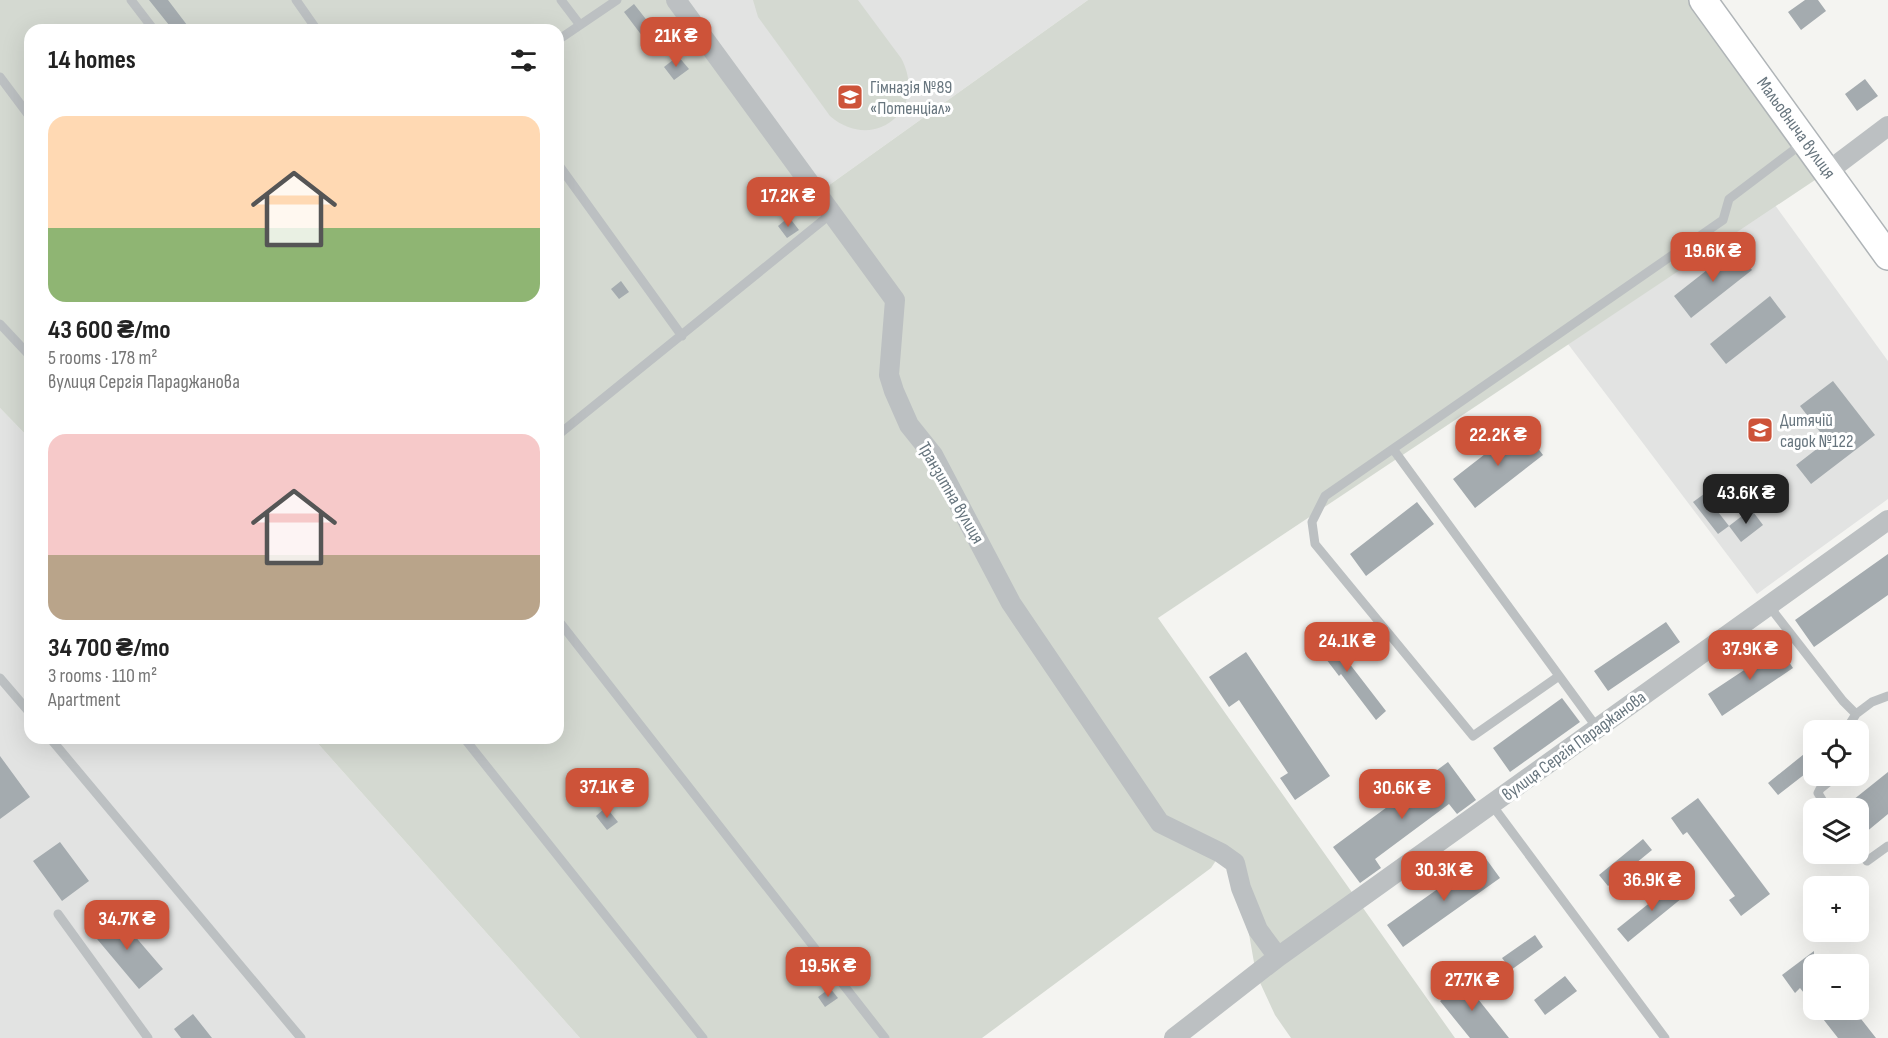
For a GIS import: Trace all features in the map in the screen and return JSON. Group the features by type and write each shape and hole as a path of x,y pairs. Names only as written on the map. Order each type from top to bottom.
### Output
{"street":[{"name":"Транзитна вулиця","path":"676,0 895,300 889,375 894,391 909,425 933,455 1011,603 1160,823 1221,853 1235,863 1240,888 1258,930 1278,957"},
{"name":"Мальовнича вулиця","path":"1703,0 1888,256"},
{"path":"1827,172 1888,126"},
{"name":"вулиця Сергія Параджанова","path":"1174,1038 1278,957 1888,520"}],"lane":[{"path":"131,0 149,24"},
{"path":"296,0 313,24"},
{"path":"561,0 580,25"},
{"path":"564,36 617,0"},
{"path":"0,77 24,109"},
{"path":"1559,676 1473,736 1315,544 1312,522 1325,496 1723,220 1729,199 1804,141"},
{"path":"564,172 682,336"},
{"path":"564,430 832,213"},
{"path":"0,324 24,350"},
{"path":"1393,449 1598,729"},
{"path":"1768,606 1843,701 1856,714"},
{"path":"564,628 885,1038"},
{"path":"0,678 24,706"},
{"path":"1852,720 1856,714 1872,702 1888,696"},
{"path":"56,744 301,1038"},
{"path":"469,744 703,1038"},
{"path":"1492,805 1665,1038"},
{"path":"1869,860 1888,846"},
{"path":"58,914 148,1038"}],"shaded area":[{"path":"0,0 676,0 818,193 1088,0 1703,0 1827,172 1158,618 1455,1038 1291,1038 1275,1015 1256,974 1241,888 1221,853 1211,868 982,1038 580,1038 318,744 564,744 564,24 24,24 24,433 0,408"},
{"name":"Гімназія №89 «Потенціал»","path":"676,0 1088,0 818,193"},
{"path":"753,0 858,0 901,58 908,77 908,94 902,109 892,120 879,128 864,130 847,127 830,116 758,17"},
{"name":"Дитячій садок №122","path":"1775,205 1888,361 1888,499 1757,594 1568,344"},
{"path":"0,408 24,433 24,744 318,744 580,1038 0,1038"}],"building":[{"path":"149,0 168,0 186,24 168,24"},
{"path":"1805,0 1818,0 1826,11 1801,30 1788,12"},
{"path":"634,4 660,37 649,45 624,12"},
{"path":"678,56 689,69 674,80 664,67"},
{"path":"1865,79 1878,96 1857,111 1845,94"},
{"path":"789,217 799,230 787,238 778,226"},
{"path":"1735,248 1752,270 1691,318 1674,296"},
{"path":"621,281 629,292 619,299 611,289"},
{"path":"1770,296 1786,317 1726,364 1710,344"},
{"path":"1833,381 1875,435 1811,484 1796,465 1827,441 1800,406"},
{"path":"1521,426 1543,455 1475,508 1453,479"},
{"path":"1704,494 1729,526 1718,534 1693,502"},
{"path":"1417,502 1434,524 1366,576 1350,554"},
{"path":"1751,509 1763,525 1741,542 1729,526"},
{"path":"1888,554 1888,595 1814,647 1795,620"},
{"path":"1666,622 1680,642 1608,691 1594,671"},
{"path":"1322,628 1386,711 1376,720 1310,638"},
{"path":"1779,647 1793,668 1722,716 1708,694"},
{"path":"1246,652 1330,776 1295,800 1280,778 1288,773 1239,700 1229,707 1209,677"},
{"path":"1562,698 1580,722 1510,772 1493,748"},
{"path":"1803,755 1803,776 1778,795 1768,783"},
{"path":"0,756 30,797 0,819"},
{"path":"1448,762 1476,800 1457,814 1449,804 1375,859 1381,868 1360,883 1333,847"},
{"path":"1888,772 1888,814 1869,830 1869,798 1856,798"},
{"path":"1698,798 1770,894 1741,916 1729,900 1735,896 1687,832 1683,835 1671,818"},
{"path":"606,807 618,822 607,830 596,816"},
{"path":"1643,839 1652,850 1608,886 1599,875"},
{"path":"60,842 89,881 62,901 33,861"},
{"path":"1484,856 1500,878 1403,947 1387,925"},
{"path":"1677,881 1687,894 1628,942 1617,929"},
{"path":"115,913 163,969 139,989 92,933"},
{"path":"1535,935 1543,947 1511,970 1502,958"},
{"path":"1803,959 1803,992 1800,988 1795,993 1782,975"},
{"path":"1472,976 1486,993 1478,999 1509,1038 1470,1038 1440,1001"},
{"path":"1565,976 1577,991 1545,1015 1534,1000"},
{"path":"830,988 838,998 825,1007 818,997"},
{"path":"193,1014 212,1038 181,1038 174,1029"},
{"path":"1824,1020 1862,1020 1876,1038 1838,1038"}],"place":[{"name":"Гімназія №89 «Потенціал»","path":"850,97"},
{"name":"Дитячій садок №122","path":"1760,430"}]}
